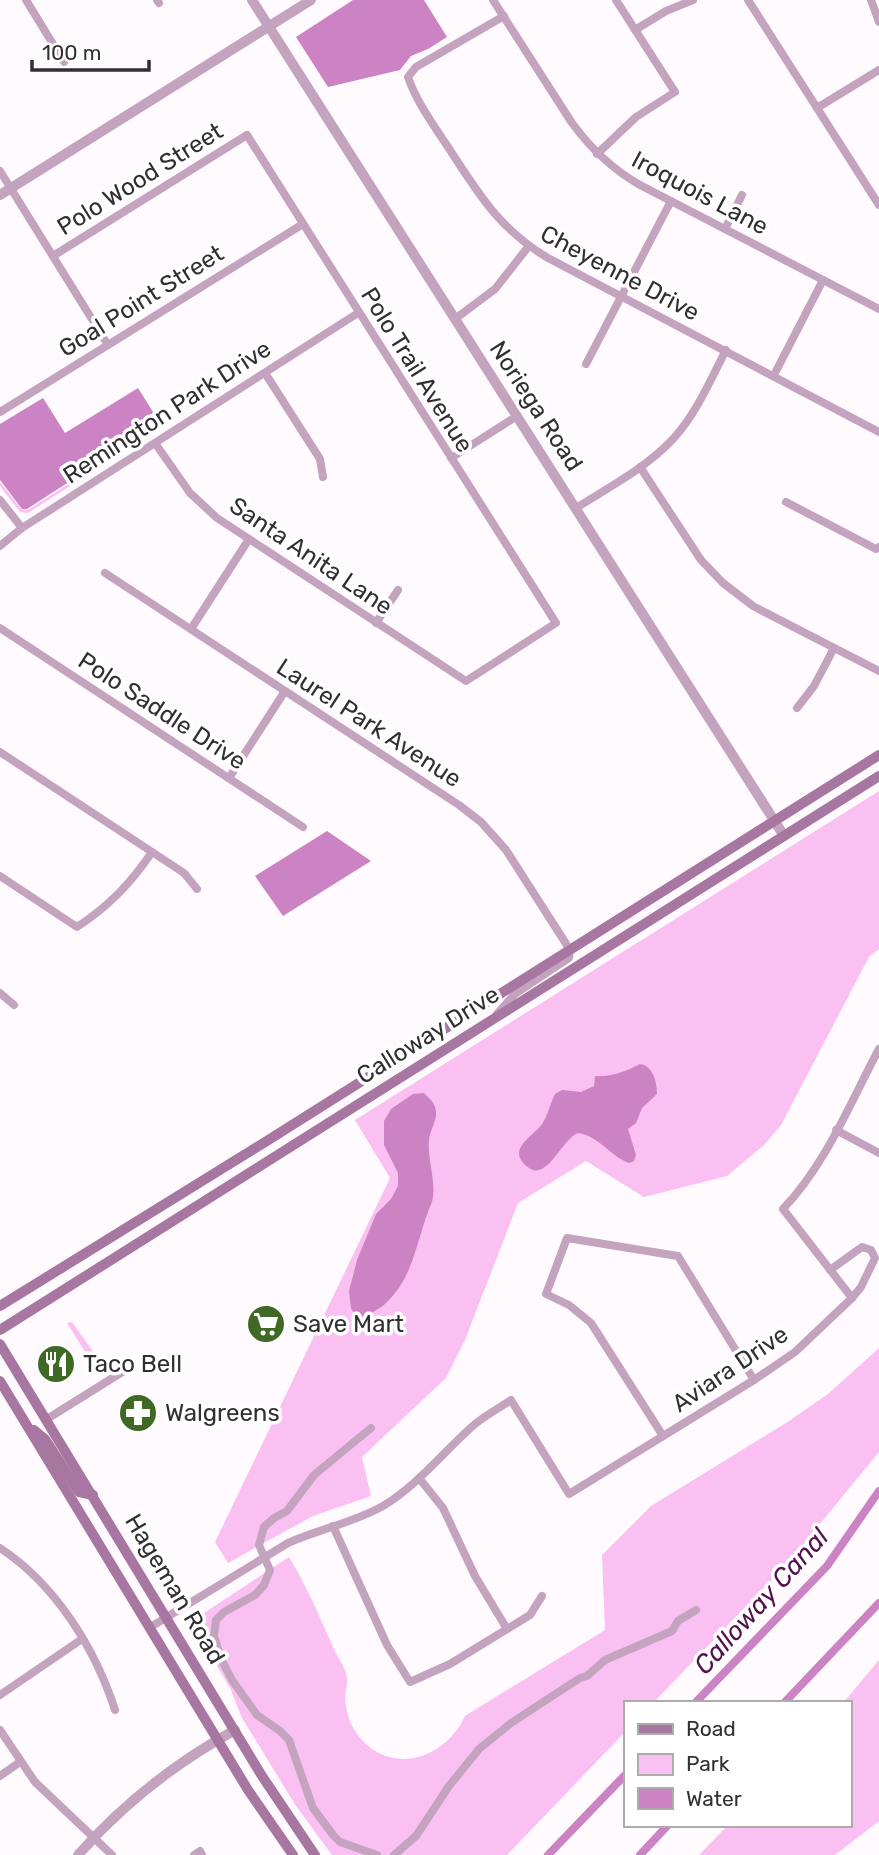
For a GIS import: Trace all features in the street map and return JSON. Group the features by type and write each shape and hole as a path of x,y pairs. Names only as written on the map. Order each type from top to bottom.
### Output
{"main road":[{"name":"Calloway Drive","path":"0,1306 879,755"},
{"name":"Calloway Drive","path":"0,1330 879,776"},
{"name":"Hageman Road","path":"0,1344 262,1776 315,1855"},
{"name":"Hageman Road","path":"0,1381 248,1790 293,1855"},
{"path":"27,1424 45,1439 79,1492 93,1495"}],"street":[{"path":"26,0 64,62"},
{"name":"Noriega Road","path":"252,0 784,836"},
{"path":"0,195 311,0"},
{"name":"Iroquois Lane","path":"493,0 572,123 597,154 625,176 879,309"},
{"path":"597,154 636,117 675,92 616,0"},
{"path":"635,30 666,11 694,0"},
{"path":"748,0 879,205"},
{"path":"871,0 879,22"},
{"name":"Cheyenne Drive","path":"504,16 416,67 408,77 415,98 501,224 528,247 879,432"},
{"path":"817,108 879,70"},
{"name":"Polo Trail Avenue","path":"247,135 556,624 466,681"},
{"name":"Polo Wood Street","path":"53,256 247,135"},
{"path":"0,171 108,345"},
{"path":"725,229 742,195"},
{"path":"586,364 671,201"},
{"name":"Goal Point Street","path":"0,412 303,224"},
{"path":"455,319 495,289 528,247"},
{"path":"774,375 823,280"},
{"name":"Remington Park Drive","path":"0,547 22,528 358,313"},
{"path":"576,508 658,454 685,424 726,350"},
{"path":"265,373 320,459 323,477"},
{"path":"451,458 517,416"},
{"name":"Santa Anita Lane","path":"155,443 190,493 217,518 466,681"},
{"path":"640,467 697,554 723,583 752,606 879,671"},
{"path":"0,500 22,528"},
{"path":"786,502 876,549 879,547"},
{"path":"191,629 249,540"},
{"name":"Laurel Park Avenue","path":"105,573 481,822 506,850 570,950"},
{"path":"376,623 398,590"},
{"name":"Polo Saddle Drive","path":"1,632 303,827"},
{"path":"797,708 814,686 834,648"},
{"path":"229,778 285,691"},
{"path":"0,752 184,873 197,889"},
{"path":"0,876 77,927 119,895 152,852"},
{"path":"491,1020 515,994 569,958 570,950"},
{"path":"0,993 14,1005"},
{"path":"852,1298 783,1209 808,1180 879,1049"},
{"path":"836,1130 879,1153"},
{"path":"663,1436 591,1323 569,1305 546,1294 567,1238 678,1256 754,1380"},
{"name":"Aviara Drive","path":"419,1478 475,1425 511,1400 569,1494 795,1352 852,1298 868,1275 875,1258 871,1250 862,1247 830,1270"},
{"path":"47,1419 127,1369"},
{"path":"370,1428 314,1475 287,1511 264,1527 259,1545 270,1570 264,1585 254,1595 224,1612 216,1620 214,1636 221,1659 232,1680 257,1715 289,1740 313,1808 332,1835 340,1842 377,1855"},
{"path":"149,1628 305,1535 367,1514 419,1478 443,1508 475,1576 507,1629"},
{"path":"333,1527 387,1645 410,1682 450,1664 530,1615 542,1595"},
{"path":"0,1548 40,1582 82,1639 100,1671 115,1710"},
{"path":"394,1855 416,1836 449,1786 479,1749 511,1723 587,1676 605,1660 672,1631 678,1621 696,1610"},
{"path":"0,1695 82,1639"},
{"path":"0,1730 20,1762 53,1801 112,1855"},
{"path":"78,1855 156,1780 235,1730"},
{"path":"0,1776 20,1762"}],"green space":[{"path":"161,425 162,427 28,513 20,512 0,486 0,482 22,510 28,510"},
{"path":"879,791 879,949 869,957 781,1125 764,1145 727,1176 644,1197 586,1161 518,1203 465,1340 446,1378 362,1457 371,1496 313,1516 228,1563 215,1542 390,1178 355,1120"},
{"path":"72,1322 97,1357 92,1363 67,1323"},
{"path":"879,1348 879,1452 787,1564 655,1701 624,1701 624,1733 507,1855 332,1855 296,1806 242,1718 230,1688 195,1629 198,1617 289,1557 345,1671 347,1710 357,1734 370,1747 385,1756 416,1758 444,1743 456,1731 465,1716 605,1630 602,1555 651,1506 828,1394"},
{"path":"879,1660 879,1821 835,1855 699,1855 726,1827 851,1827 851,1701 845,1701"}],"water":[{"path":"353,0 424,0 447,37 411,56 400,70 328,87 296,37"},
{"path":"138,388 160,423 27,509 22,509 0,480 0,424 43,398 65,433"},
{"path":"327,831 371,861 283,916 255,876"},
{"path":"640,1064 651,1071 657,1094 642,1108 636,1123 628,1129 636,1155 634,1161 629,1163 622,1160 592,1138 578,1133 572,1136 542,1169 529,1168 522,1161 520,1150 542,1124 555,1094 562,1090 581,1092 594,1086 595,1076 607,1076"},
{"path":"424,1093 434,1104 436,1112 429,1140 432,1202 409,1268 396,1292 378,1309 362,1318 355,1316 349,1291 357,1260 376,1214 391,1199 398,1186 398,1173 384,1145 384,1121 391,1109 413,1094"}],"waterway":[{"name":"Calloway Canal","path":"697,1701 827,1566 879,1491"},
{"path":"786,1701 879,1603"},
{"name":"Calloway Canal","path":"548,1855 624,1776"},
{"path":"640,1855 666,1827"}],"place":[{"name":"Save Mart","path":"266,1324"},
{"name":"Taco Bell","path":"56,1364"},
{"name":"Walgreens","path":"138,1413"}]}
